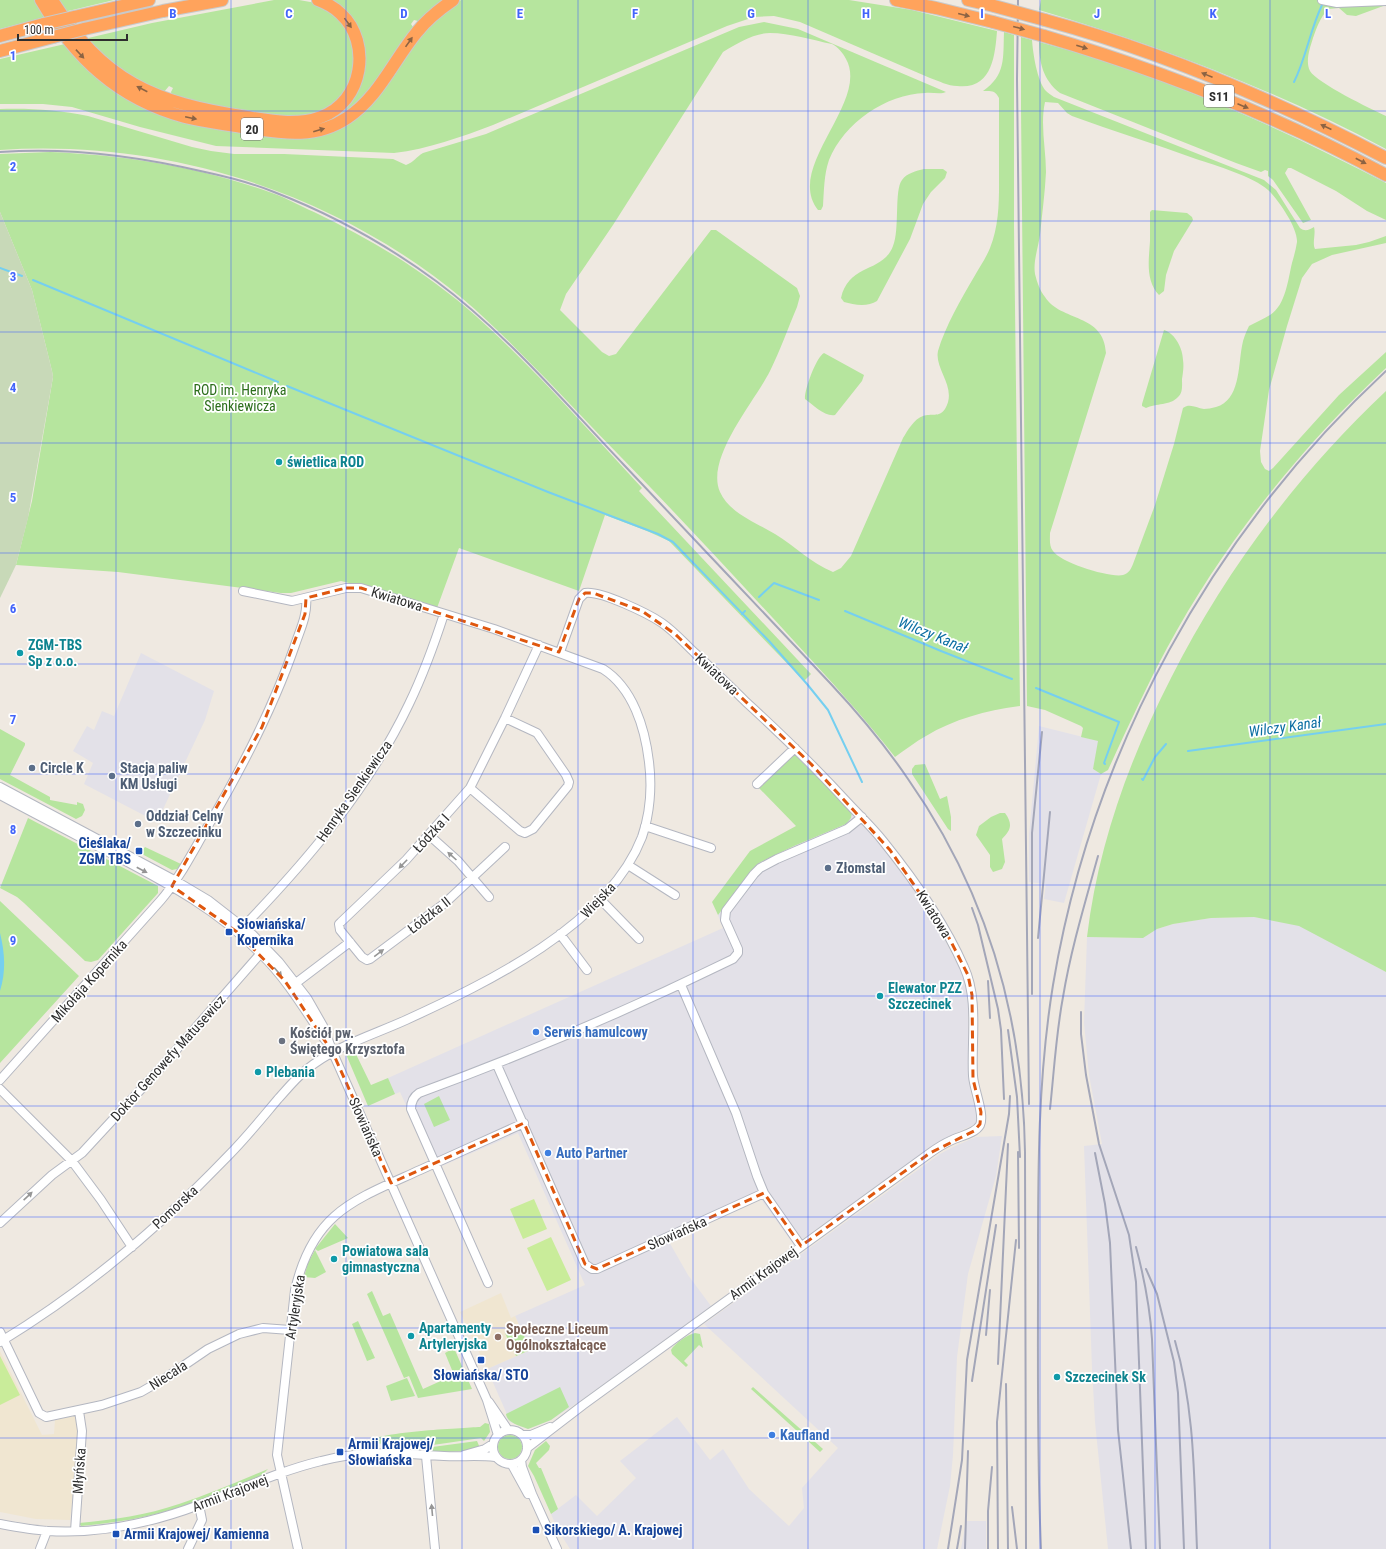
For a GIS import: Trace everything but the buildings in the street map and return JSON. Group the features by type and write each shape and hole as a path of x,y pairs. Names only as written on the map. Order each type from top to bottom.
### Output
{"highway":[{"name":"20","path":"41,0 61,32 81,56 108,80 139,100 192,118 278,133 296,134 313,132 333,126 345,120 365,104 384,80 417,31 432,16 453,0"},
{"path":"52,0 66,21 87,47 116,74 139,88 167,100 188,106 221,113 296,123 322,117 332,112 340,105 353,88 359,68 359,44 352,27 335,8 318,0"},
{"path":"0,36 44,24 149,0"},
{"path":"0,51 84,29 163,11 222,0"},
{"name":"S11","path":"896,0 993,22 1126,61 1212,93 1306,134 1386,175"},
{"name":"S11","path":"968,0 1076,28 1180,64 1237,87 1337,132 1386,158"}],"street":[{"path":"1322,0 1337,3 1386,1"},
{"name":"Kwiatowa","path":"243,591 290,601 346,588 357,587 560,652 578,599 582,594 590,592 631,606 654,618 672,631 795,748 862,817 884,842 922,894 948,936 968,975 972,995 973,1079 975,1094 981,1112 980,1124 974,1131"},
{"name":"Mikołaja Kopernika","path":"0,1080 174,884 233,783 262,727 283,677 301,627 306,609 306,598"},
{"name":"Henryka Sienkiewicza","path":"243,928 310,854 342,813 372,769 392,737 412,699 444,614"},
{"name":"Łódzka I","path":"350,942 340,930 339,927 341,922 395,872 470,788 505,718 538,644"},
{"name":"Wiejska","path":"333,1053 456,996 517,963 560,934 582,916 600,900 616,882 628,865 640,842 645,826 649,799 649,760 641,726 631,700 622,685 610,673 560,652"},
{"path":"470,788 520,831 528,832 533,829 569,784 568,779 537,733 505,718"},
{"path":"757,784 795,748"},
{"path":"0,787 174,884"},
{"path":"0,795 174,884"},
{"path":"488,1282 411,1109 414,1097 419,1093 497,1065 681,985 736,957 738,949 725,920 726,911 754,874 768,863 848,829 862,817"},
{"path":"645,826 710,848"},
{"path":"429,835 474,878 489,897"},
{"name":"Łódzka II","path":"350,942 362,957 367,960 370,959 435,911 474,878 505,847"},
{"path":"628,865 675,895"},
{"name":"Słowiańska","path":"174,884 208,900 265,947 296,983 323,1026 333,1053 488,1400 498,1434"},
{"name":"Słowiańska","path":"174,884 237,932 261,953 289,985 333,1053"},
{"path":"600,900 639,939"},
{"path":"560,934 587,970"},
{"path":"296,983 350,942"},
{"name":"Doktor Genowefy Matusewicz","path":"0,1223 52,1175 82,1153 151,1078 261,953"},
{"path":"681,985 736,1113 764,1193 801,1246"},
{"name":"Pomorska","path":"1,1338 40,1317 75,1292 132,1247 201,1184 229,1155 297,1078 312,1065 333,1053"},
{"name":"Słowiańska","path":"497,1065 524,1123 585,1264 592,1269 597,1269 764,1193"},
{"path":"0,1089 72,1161 101,1200 132,1247"},
{"name":"Artyleryjska","path":"298,1549 277,1459 277,1451 295,1290 298,1274 304,1258 315,1238 333,1217 349,1204 391,1183 524,1123"},
{"name":"Armii Krajowej","path":"527,1448 558,1423 937,1148 974,1131"},
{"name":"Niecała","path":"1,1338 39,1413 43,1417 109,1404 141,1392 167,1377 208,1349 239,1334 263,1328 290,1330"},
{"name":"Słowiańska","path":"488,1400 508,1430"},
{"name":"Młyńska","path":"75,1531 82,1431 79,1411"},
{"name":"Armii Krajowej","path":"522,1435 532,1435 558,1423"},
{"path":"522,1460 512,1465 502,1463 495,1457 493,1452 493,1444 498,1434 508,1430 514,1430 522,1435 526,1441 527,1448 522,1460 522,1467 557,1549"},
{"name":"Armii Krajowej","path":"460,1456 485,1449 493,1444"},
{"name":"Armii Krajowej","path":"0,1524 47,1531 75,1531 131,1525 165,1517 281,1473 320,1461 354,1454 386,1452 426,1456 495,1457"},
{"path":"426,1456 435,1549"},
{"path":"512,1465 524,1486 552,1549"},
{"path":"188,1549 202,1520 199,1505"},
{"path":"40,1549 47,1531"}],"highlighted area":[{"path":"346,588 361,588 559,652 579,599 585,593 593,593 642,611 675,634 811,764 890,850 945,930 968,975 972,995 973,1079 981,1112 980,1124 974,1131 930,1153 801,1246 764,1193 597,1269 585,1264 524,1123 391,1183 333,1053 285,981 237,932 172,886 262,727 305,614 306,598"}],"shaded area":[{"path":"141,653 214,691 205,720 157,822 84,784 93,763 73,751 87,726 94,730 102,711 114,716"},
{"path":"1039,726 1099,741 1093,769 1101,774 1064,903 1044,899 1046,884 1029,882 1029,835"},
{"path":"852,812 881,845 918,896 941,933 964,977 968,996 969,1079 971,1095 977,1112 977,1120 975,1124 948,1137 928,1149 794,1245 761,1199 668,1240 688,1275 711,1306 580,1401 551,1420 528,1429 510,1422 507,1419 506,1412 487,1369 530,1350 515,1316 585,1285 518,1133 435,1169 400,1092 395,1094 388,1078 723,928 718,915 759,863 846,824"},
{"path":"1254,917 1299,925 1386,972 1386,1549 1108,1549 1095,1422 1084,1146 1102,1144 1089,1075 1084,1023 1087,937 1143,938 1157,929 1173,924 1211,918"},
{"path":"1002,1136 996,1176 968,1274 957,1357 953,1455 950,1486 937,1549 570,1549 558,1530 551,1514 576,1495 597,1516 636,1478 620,1461 677,1417 710,1460 723,1449 749,1489 789,1526 804,1508 802,1488 838,1448 704,1324 940,1154 976,1137"},
{"name":"Społeczne Liceum Ogólnokształcące","path":"501,1293 511,1318 515,1316 530,1350 487,1369 460,1312"},
{"path":"0,1351 42,1435 54,1434 55,1420 75,1416 77,1420 79,1432 70,1520 36,1519 0,1512"},
{"path":"966,1521 986,1521 986,1549 961,1549"}],"green space":[{"path":"0,0 36,0 45,17 0,29"},
{"path":"59,0 114,0 64,12"},
{"path":"274,0 299,0 316,3 332,12 351,34 355,63 347,90 333,105 317,114 290,118 224,110 172,96 171,92 173,88 169,86 164,92 120,71 84,39 152,23"},
{"path":"330,0 446,0 423,20 414,20 411,24 413,27 411,34 383,76 359,106 336,121 311,129 288,130 273,128 212,119 174,110 139,94 118,82 90,59 73,42 76,41 95,61 114,76 134,89 155,99 200,112 251,122 293,127 309,125 336,114 351,100 360,84 364,66 364,47 358,29 346,13"},
{"path":"461,0 849,0 912,10 997,31 993,60 985,77 978,83 969,86 954,86 930,78 800,22 774,16 754,17 727,26 493,125 432,146 394,153 216,146 140,127 72,107 43,104 0,104 0,59 65,44 150,109 336,129 419,36 453,5"},
{"path":"1041,0 1317,0 1328,4 1386,4 1356,16 1347,15 1339,8 1328,9 1317,26 1314,34 1309,50 1308,63 1310,71 1323,82 1386,116 1386,149 1302,107 1216,71 1173,54 1039,10"},
{"path":"764,22 798,29 946,92 910,95 896,99 881,105 856,123 845,134 829,160 825,177 823,206 821,210 818,210 810,193 811,174 818,155 847,95 850,76 846,59 840,50 832,44 785,34 770,33 764,33 745,40 723,52 613,225 566,294 560,310 602,352 609,356 616,354 711,230 716,230 797,288 800,296 781,347 770,371 725,447 719,463 717,478 720,492 724,499 737,512 775,534 825,568 833,572 841,568 851,556 903,438 914,422 920,417 943,412 948,401 949,394 939,365 938,351 954,313 988,252 996,229 999,190 999,98 994,92 983,91 996,79 1002,65 1004,32 1014,35 1014,227 1020,706 996,710 960,720 922,738 895,757 846,698 776,622 669,507 549,382 463,299 413,261 360,229 304,202 246,180 186,164 124,154 62,149 0,150 0,109 33,109 88,116 192,147 211,151 234,154 284,154 393,159 406,165 423,153 486,134 739,27"},
{"path":"1021,37 1032,40 1034,59 1040,81 1046,91 1054,97 1264,180 1276,190 1300,228 1307,230 1314,227 1315,249 1356,245 1386,236 1386,243 1332,255 1312,264 1302,278 1269,390 1260,451 1261,462 1265,469 1269,471 1273,468 1339,395 1386,352 1386,368 1323,431 1265,499 1238,535 1189,609 1167,648 1108,770 1101,774 1093,769 1098,741 1081,737 1083,728 1081,726 1045,710 1027,706","holes":["1045,102 1058,103 1067,113 1072,116 1223,168 1262,185 1277,200 1287,214 1294,229 1297,242 1288,284 1280,305 1270,315 1249,326 1242,343 1238,373 1234,390 1230,397 1224,403 1213,408 1204,409 1191,406 1183,408 1174,444 1155,505 1131,569 1123,575 1097,572 1075,565 1058,556 1050,545 1050,533 1106,353 1103,340 1098,331 1090,324 1061,311 1052,305 1042,292 1035,274 1035,260 1040,235 1046,172 1043,128"]},
{"path":"1039,42 1129,69 1173,85 1259,121 1386,183 1386,220 1367,211 1336,191 1291,168 1288,168 1285,173 1311,220 1303,223 1273,180 1268,176 1268,171 1265,170 1261,172 1236,163 1060,93 1054,88 1043,70"},
{"name":"ROD im. Henryka Sienkiewicza","path":"50,152 134,159 190,169 245,184 283,197 358,234 420,272 459,301 499,337 541,379 642,488 639,491 811,674 804,681 669,541 605,515 579,591 459,548 437,608 381,591 341,581 291,593 281,593 118,572 16,565 32,501 53,377 32,290 0,212 0,154"},
{"path":"924,169 943,169 947,172 945,178 931,192 923,204 910,239 877,301 865,305 856,305 844,302 841,298 845,287 851,279 858,273 882,261 888,255 895,239 898,192 902,180 912,173"},
{"path":"1152,210 1187,213 1193,220 1174,251 1166,275 1164,291 1159,295 1152,283 1149,269 1150,212"},
{"path":"0,212 32,290 53,377 28,518 16,565 0,598"},
{"path":"1164,330 1172,334 1182,351 1183,372 1181,391 1180,395 1171,402 1146,408 1142,406 1142,404"},
{"path":"824,353 864,375 862,381 835,415 823,412 805,399 806,389 811,374"},
{"path":"1386,391 1386,972 1299,926 1254,917 1211,918 1173,924 1157,929 1143,938 1087,937 1099,869 1117,804 1156,709 1192,638 1215,599 1266,525 1323,456"},
{"path":"0,729 25,743 10,775 50,797 50,800 77,805 77,802 83,804 85,810 82,816 76,819 0,779"},
{"path":"793,753 852,812 851,818 846,824 759,863 718,915 712,902 750,851 796,826 758,787"},
{"path":"925,764 940,799 947,796 951,817 951,831 948,829 912,774 912,769 915,765"},
{"path":"1000,813 1005,813 1008,817 1010,827 1002,839 1005,862 1002,869 993,872 990,867 990,855 976,835 979,826 991,817"},
{"path":"28,818 158,886 158,893 98,960 91,962 85,961 24,903 17,897 0,888"},
{"path":"145,847 181,864 177,869 172,870 140,853"},
{"path":"0,901 79,976 0,1063"},
{"path":"353,1048 371,1085 388,1078 395,1094 368,1106 345,1052"},
{"path":"439,1096 450,1120 434,1127 424,1104"},
{"path":"534,1199 547,1229 523,1239 510,1209"},
{"path":"335,1224 348,1238 318,1251 315,1249"},
{"path":"551,1237 571,1280 547,1291 527,1248"},
{"path":"315,1250 326,1272 315,1278 304,1277 308,1263"},
{"path":"372,1291 383,1316 390,1313 423,1389 454,1375 445,1353 454,1348 472,1389 418,1398 409,1376 404,1378 367,1294"},
{"path":"358,1321 375,1358 367,1361 352,1324"},
{"path":"520,1326 530,1350 516,1356 505,1333"},
{"path":"695,1333 700,1334 703,1348 699,1345 684,1361 688,1365 686,1367 672,1354 671,1350 682,1340"},
{"path":"0,1356 20,1395 0,1405"},
{"path":"407,1378 415,1396 391,1401 386,1386"},
{"path":"560,1387 569,1407 551,1420 528,1429 514,1424 507,1417 506,1414"},
{"path":"753,1387 823,1449 820,1452 751,1389"},
{"path":"485,1423 489,1424 490,1432 484,1441 481,1438 426,1446 366,1443 372,1439 400,1433 480,1427"},
{"path":"510,1435 515,1436 521,1442 521,1452 515,1458 510,1459 505,1458 499,1452 498,1447 499,1442 505,1436"},
{"path":"477,1441 480,1448 465,1451 445,1452 390,1448 390,1446 425,1448"},
{"path":"546,1441 550,1446 549,1450 536,1463 539,1468 541,1468 558,1509 551,1514 528,1466 535,1450"},
{"path":"268,1469 261,1476 198,1501 165,1512 130,1520 81,1526 79,1523 130,1516 167,1508 213,1492"}],"water":[{"path":"0,933 4,962 0,991"}],"waterway":[{"path":"1294,82 1322,5"},
{"path":"0,268 22,276"},
{"path":"33,280 278,382"},
{"path":"287,386 548,492 658,534 673,542 769,641 828,710 862,782"},
{"path":"759,597 774,583 819,600"},
{"path":"742,614 745,611"},
{"name":"Wilczy Kanał","path":"845,611 1012,679"},
{"name":"Wilczy Kanał","path":"1036,688 1119,722 1104,763 1105,764"},
{"name":"Wilczy Kanał","path":"1188,751 1386,724"},
{"name":"Wilczy Kanał","path":"1142,779 1143,780 1155,757 1166,744"}],"railway":[{"path":"1018,0 1017,79 1029,1104"},
{"path":"0,152 78,152 129,157 180,166 240,180 316,210 358,231 398,255 462,301 534,369 830,683 890,754 935,821 959,865 979,910 995,956 1008,1004 1017,1052 1023,1102 1025,1152 1026,1549"},
{"path":"1041,1549 1038,1414 1038,1206 1041,1095 1053,985 1071,898 1097,813 1130,730 1169,651 1214,575 1266,502 1323,434 1386,371"},
{"path":"1032,994 1032,833 1042,732"},
{"path":"1038,938 1050,812"},
{"path":"1050,1109 1055,1053 1066,979 1098,856"},
{"path":"972,908 978,925 998,1009 1001,1030 1004,1099"},
{"path":"988,981 990,1018"},
{"path":"1081,1012 1081,1034 1086,1075 1099,1144 1129,1235 1136,1282 1146,1549"},
{"path":"1008,1030 1017,1097 1020,1157"},
{"path":"948,1549 962,1460 967,1360 1009,1114 1010,1096"},
{"path":"998,1364 1008,1144"},
{"path":"1018,1152 1019,1248"},
{"path":"1095,1153 1105,1204 1110,1243 1118,1430 1131,1549"},
{"path":"972,1381 996,1225"},
{"path":"998,1549 997,1422 1016,1240"},
{"path":"1136,1247 1146,1292 1152,1339 1160,1549"},
{"path":"1146,1269 1157,1294 1174,1362 1178,1393 1184,1549"},
{"path":"986,1335 990,1290"},
{"path":"1175,1341 1182,1367 1190,1418 1194,1470 1197,1549"},
{"path":"1006,1384 1008,1549"},
{"path":"965,1549 968,1451"},
{"path":"988,1549 988,1511 992,1467"},
{"path":"1012,1507 1017,1549"},
{"path":"957,1549 961,1526"}],"place":[{"name":"świetlica ROD","path":"279,462"},
{"name":"ZGM-TBS Sp z o.o.","path":"20,653"},
{"name":"Circle K","path":"32,768"},
{"name":"Stacja paliw KM Usługi","path":"112,776"},
{"name":"Oddział Celny w Szczecinku","path":"138,824"},
{"name":"Cieślaka/ ZGM TBS","path":"139,851"},
{"name":"Złomstal","path":"828,868"},
{"name":"Słowiańska/ Kopernika","path":"229,932"},
{"name":"Elewator PZZ Szczecinek","path":"880,996"},
{"name":"Serwis hamulcowy","path":"536,1032"},
{"name":"Kościół pw. Świętego Krzysztofa","path":"282,1041"},
{"name":"Plebania","path":"258,1072"},
{"name":"Auto Partner","path":"548,1153"},
{"name":"Powiatowa sala gimnastyczna","path":"334,1259"},
{"name":"Apartamenty Artyleryjska","path":"411,1336"},
{"name":"Społeczne Liceum Ogólnokształcące","path":"498,1337"},
{"name":"Słowiańska/ STO","path":"481,1360"},
{"name":"Szczecinek Sk","path":"1057,1377"},
{"name":"Kaufland","path":"772,1435"},
{"name":"Armii Krajowej/ Słowiańska","path":"340,1452"},
{"name":"Sikorskiego/ A. Krajowej","path":"536,1530"},
{"name":"Armii Krajowej/ Kamienna","path":"116,1534"}]}
